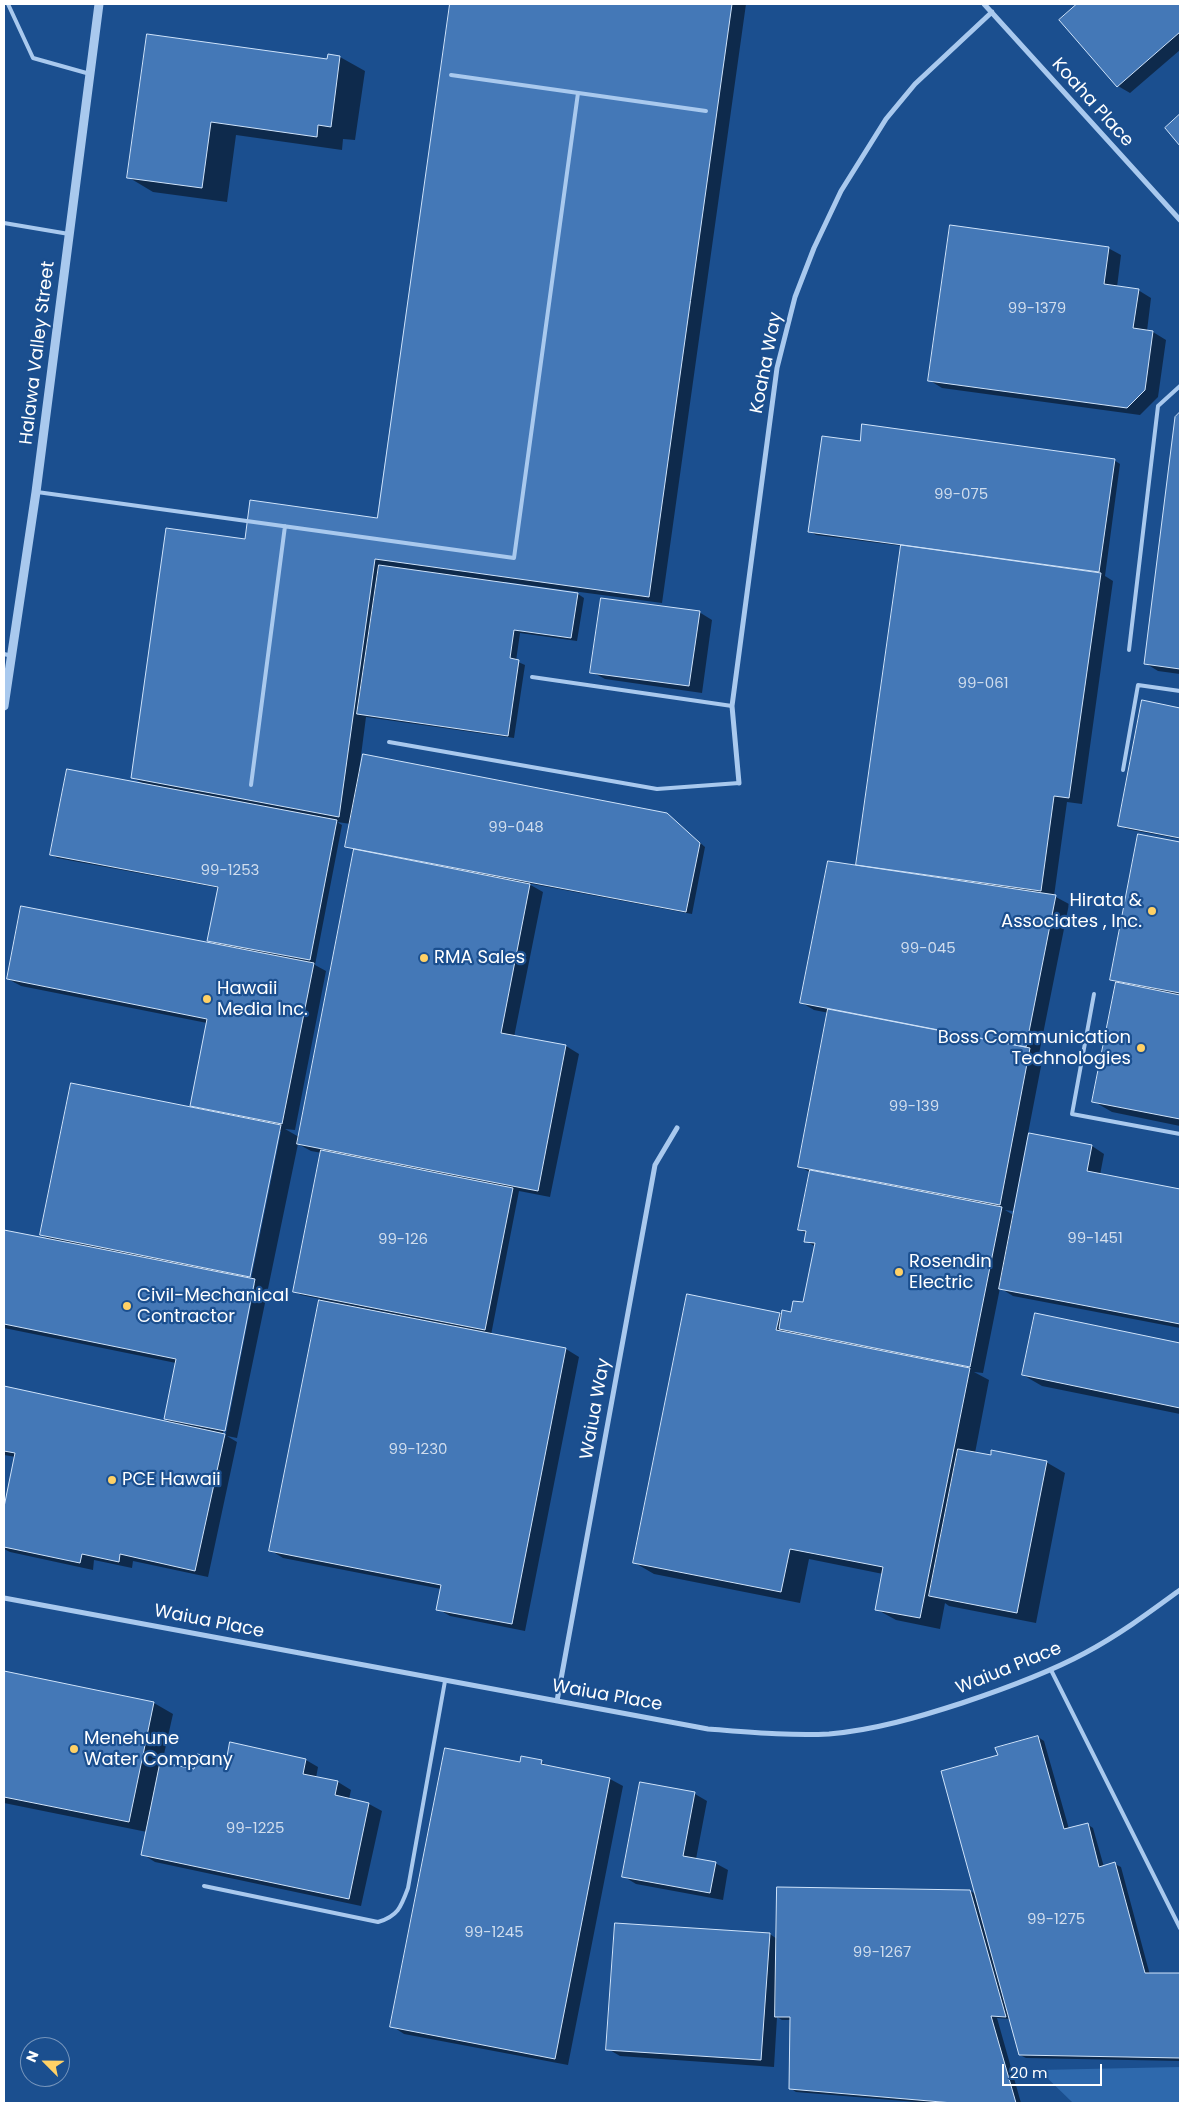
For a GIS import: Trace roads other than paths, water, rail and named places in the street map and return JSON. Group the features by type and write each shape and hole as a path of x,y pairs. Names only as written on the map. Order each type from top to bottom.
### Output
{"street":[{"name":"Halawa Valley Street","path":"4,706 8,655 36,492 99,4"},
{"name":"Koaha Place","path":"984,4 1180,220"},
{"name":"Koaha Way","path":"739,783 732,706 777,368 798,289 814,248 841,191 886,119 915,84 992,12"},
{"name":"Waiua Way","path":"557,1701 655,1165 677,1128"},
{"name":"Waiua Place","path":"4,1598 708,1729 772,1734 830,1734 888,1725 934,1712 996,1692 1051,1670 1086,1653 1117,1634 1180,1590"}],"lane":[{"path":"8,4 33,58 90,74"},
{"path":"451,75 706,111"},
{"path":"36,492 514,558 578,93"},
{"path":"4,223 69,234"},
{"path":"1129,650 1158,406 1180,386"},
{"path":"250,785 285,526"},
{"path":"532,677 732,706"},
{"path":"1123,770 1138,685 1180,691"},
{"path":"389,742 657,789 739,783"},
{"path":"1094,994 1072,1114 1180,1134"},
{"path":"1051,1670 1180,1928"},
{"path":"204,1886 378,1922 392,1918 402,1905 408,1888 445,1681"}],"place":[{"name":"Hirata & Associates , Inc.","path":"1152,911"},
{"name":"RMA Sales","path":"424,958"},
{"name":"Hawaii Media Inc.","path":"207,999"},
{"name":"Boss Communication Technologies","path":"1141,1048"},
{"name":"Rosendin Electric","path":"899,1272"},
{"name":"Civil-Mechanical Contractor","path":"127,1306"},
{"name":"PCE Hawaii","path":"112,1480"},
{"name":"Menehune Water Company","path":"74,1749"}]}
